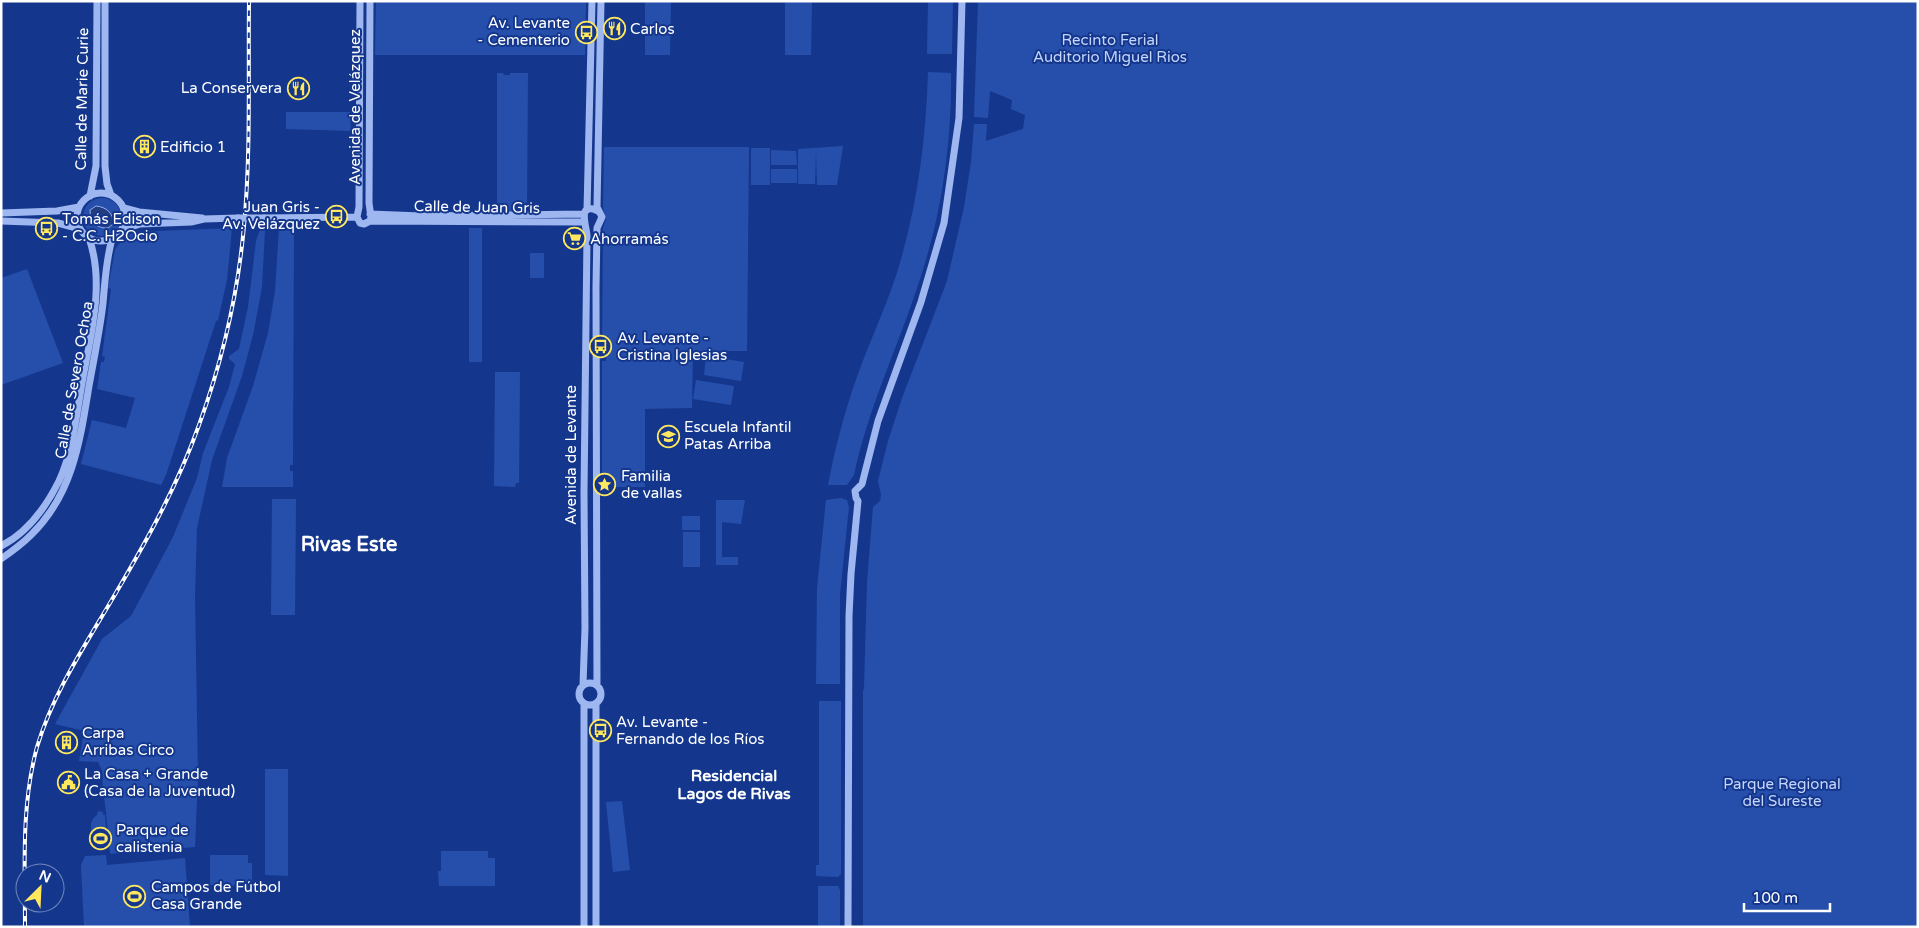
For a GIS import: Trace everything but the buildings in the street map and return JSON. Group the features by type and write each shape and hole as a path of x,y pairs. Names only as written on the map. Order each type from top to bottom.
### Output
{"street":[{"name":"Calle de Marie Curie","path":"90,196 96,166 97,1"},
{"name":"Calle de Marie Curie","path":"105,1 106,166 107,184 111,196"},
{"name":"Avenida de Velázquez","path":"358,215 360,1"},
{"name":"Avenida de Velázquez","path":"370,1 370,216"},
{"name":"Avenida de Levante","path":"583,685 585,628 585,218 592,1"},
{"path":"598,226 592,228 585,218 595,209 598,211 602,1"},
{"path":"848,927 849,616 854,533 858,509 855,491 862,484 878,421 921,302 944,223 959,118 962,1"},
{"path":"1,213 57,212 79,207 90,196 97,194 111,196 118,200 124,208 125,222 122,230"},
{"path":"79,207 78,222 80,229 89,238 97,241 112,239 122,230 140,224 190,222 204,219 358,215 366,210 370,216 366,224 362,224 358,215"},
{"path":"124,208 139,212 204,219"},
{"name":"Avenida de Levante","path":"597,685 596,288 598,226 602,217 598,211"},
{"name":"Calle de Juan Gris","path":"370,216 585,218"},
{"path":"1,221 58,223 80,229"},
{"name":"Calle de Severo Ochoa","path":"1,546 10,542 33,522 59,481 66,461 73,435 95,303 96,262 89,238"},
{"name":"Calle de Severo Ochoa","path":"1,559 30,536 43,521 55,505 74,464 93,364 103,303 106,265 112,239"},
{"path":"584,704 590,705 600,699 601,693 597,685 590,683 583,685 579,694 584,704 584,927"},
{"path":"596,703 596,927"}],"green space":[{"path":"376,1 586,1 585,55 375,55"},
{"path":"645,1 671,1 670,55 645,55"},
{"path":"785,1 812,1 811,55 785,55"},
{"path":"928,1 953,1 952,54 927,54"},
{"path":"978,1 1918,1 1918,927 863,927 863,691 867,582 873,507 880,501 881,495 878,481 888,441 902,398 947,281 964,207 971,162 974,124 987,124 986,141 1023,129 1025,115 1011,109 1012,100 990,91 988,118 974,117"},
{"path":"928,72 951,73 950,127 947,154 944,180 933,234 910,309 867,426 854,475 847,485 828,485 839,437 858,373 891,289 906,242 920,170"},
{"path":"497,73 510,75 510,73 528,73 527,211 497,211"},
{"path":"286,112 350,112 351,131 286,129"},
{"path":"843,146 837,185 817,185 816,152 815,184 798,184 798,149"},
{"path":"604,147 749,147 747,351 693,351 692,408 645,409 645,487 602,487 602,361 606,361 606,354 602,354 603,228 606,219 603,208"},
{"path":"751,148 770,148 770,185 751,185"},
{"path":"771,150 796,151 797,165 771,165"},
{"path":"771,169 797,169 797,183 771,183"},
{"path":"102,198 116,203 121,217 116,231 102,236 88,231 83,217 88,203"},
{"path":"261,227 265,230 262,287 253,335 242,376 212,460 197,528 195,595 198,776 195,847 110,854 103,774 98,762 79,761 84,731 55,724 102,639 131,616 173,537 197,478 203,453 229,387 235,364 229,359 229,356 239,349 248,307 256,241"},
{"path":"232,228 227,280 218,320 216,321 166,475 161,485 81,464 92,420 126,428 135,398 97,389 101,362 104,362 105,357 102,356 111,289 108,288 115,250 118,245 133,232"},
{"path":"279,228 294,228 293,465 290,465 290,471 293,471 293,487 222,487 227,458 253,386 268,333 275,291"},
{"path":"469,228 482,228 482,362 469,362"},
{"path":"530,253 544,253 544,278 530,278"},
{"path":"27,269 63,363 1,385 1,278"},
{"path":"706,356 744,362 741,381 704,375"},
{"path":"495,372 520,372 519,483 516,483 515,487 494,486"},
{"path":"696,380 734,386 731,405 693,399"},
{"path":"841,498 847,500 849,507 840,594 840,684 816,684 817,588 826,500"},
{"path":"272,499 296,499 295,615 271,615"},
{"path":"716,500 745,500 741,524 722,522 722,557 738,557 738,565 716,565"},
{"path":"682,516 700,516 700,530 682,530"},
{"path":"683,532 700,532 700,567 683,567"},
{"path":"819,701 841,701 841,874 838,877 816,876 816,865 819,865"},
{"path":"265,769 288,769 288,876 265,875"},
{"path":"622,801 630,870 613,872 606,802"},
{"path":"98,811 103,812 103,815 105,815 107,842 93,844 91,824"},
{"path":"441,851 488,851 488,858 495,858 495,886 439,886 438,871 441,871"},
{"name":"Campos de Fútbol Casa Grande","path":"106,855 107,865 185,858 190,927 84,927 81,865 85,856"},
{"path":"210,855 248,855 248,863 252,863 252,886 210,885"},
{"path":"818,886 838,886 840,890 840,927 818,927"}],"shaded area":[{"path":"96,206 106,209 111,214 113,224 108,228 97,226 93,221 90,210"}],"railway":[{"path":"25,927 26,814 32,769 43,729 68,676 145,541 180,473 207,401 222,352 238,276 244,226 248,142 249,1"}],"place":[{"name":"Carlos","path":"614,29"},
{"name":"Av. Levante - Cementerio","path":"586,32"},
{"name":"La Conservera","path":"298,88"},
{"name":"Edificio 1","path":"144,147"},
{"name":"Juan Gris - Av. Velázquez","path":"336,216"},
{"name":"Tomás Edison - C.C. H2Ocio","path":"46,228"},
{"name":"Ahorramás","path":"574,239"},
{"name":"Av. Levante - Cristina Iglesias","path":"601,347"},
{"name":"Escuela Infantil Patas Arriba","path":"668,436"},
{"name":"Familia de vallas","path":"605,485"},
{"name":"Av. Levante - Fernando de los Ríos","path":"600,731"},
{"name":"Carpa Arribas Circo","path":"66,742"},
{"name":"La Casa + Grande (Casa de la Juventud)","path":"68,783"},
{"name":"Parque de calistenia","path":"100,839"},
{"name":"Campos de Fútbol Casa Grande","path":"135,896"}],"district":[{"name":"Rivas Este","path":"349,545"},
{"name":"Residencial Lagos de Rivas","path":"734,785"}],"park label":[{"name":"Recinto Ferial Auditorio Miguel Rios","path":"1110,48"},
{"name":"Parque Regional del Sureste","path":"1782,792"}]}
